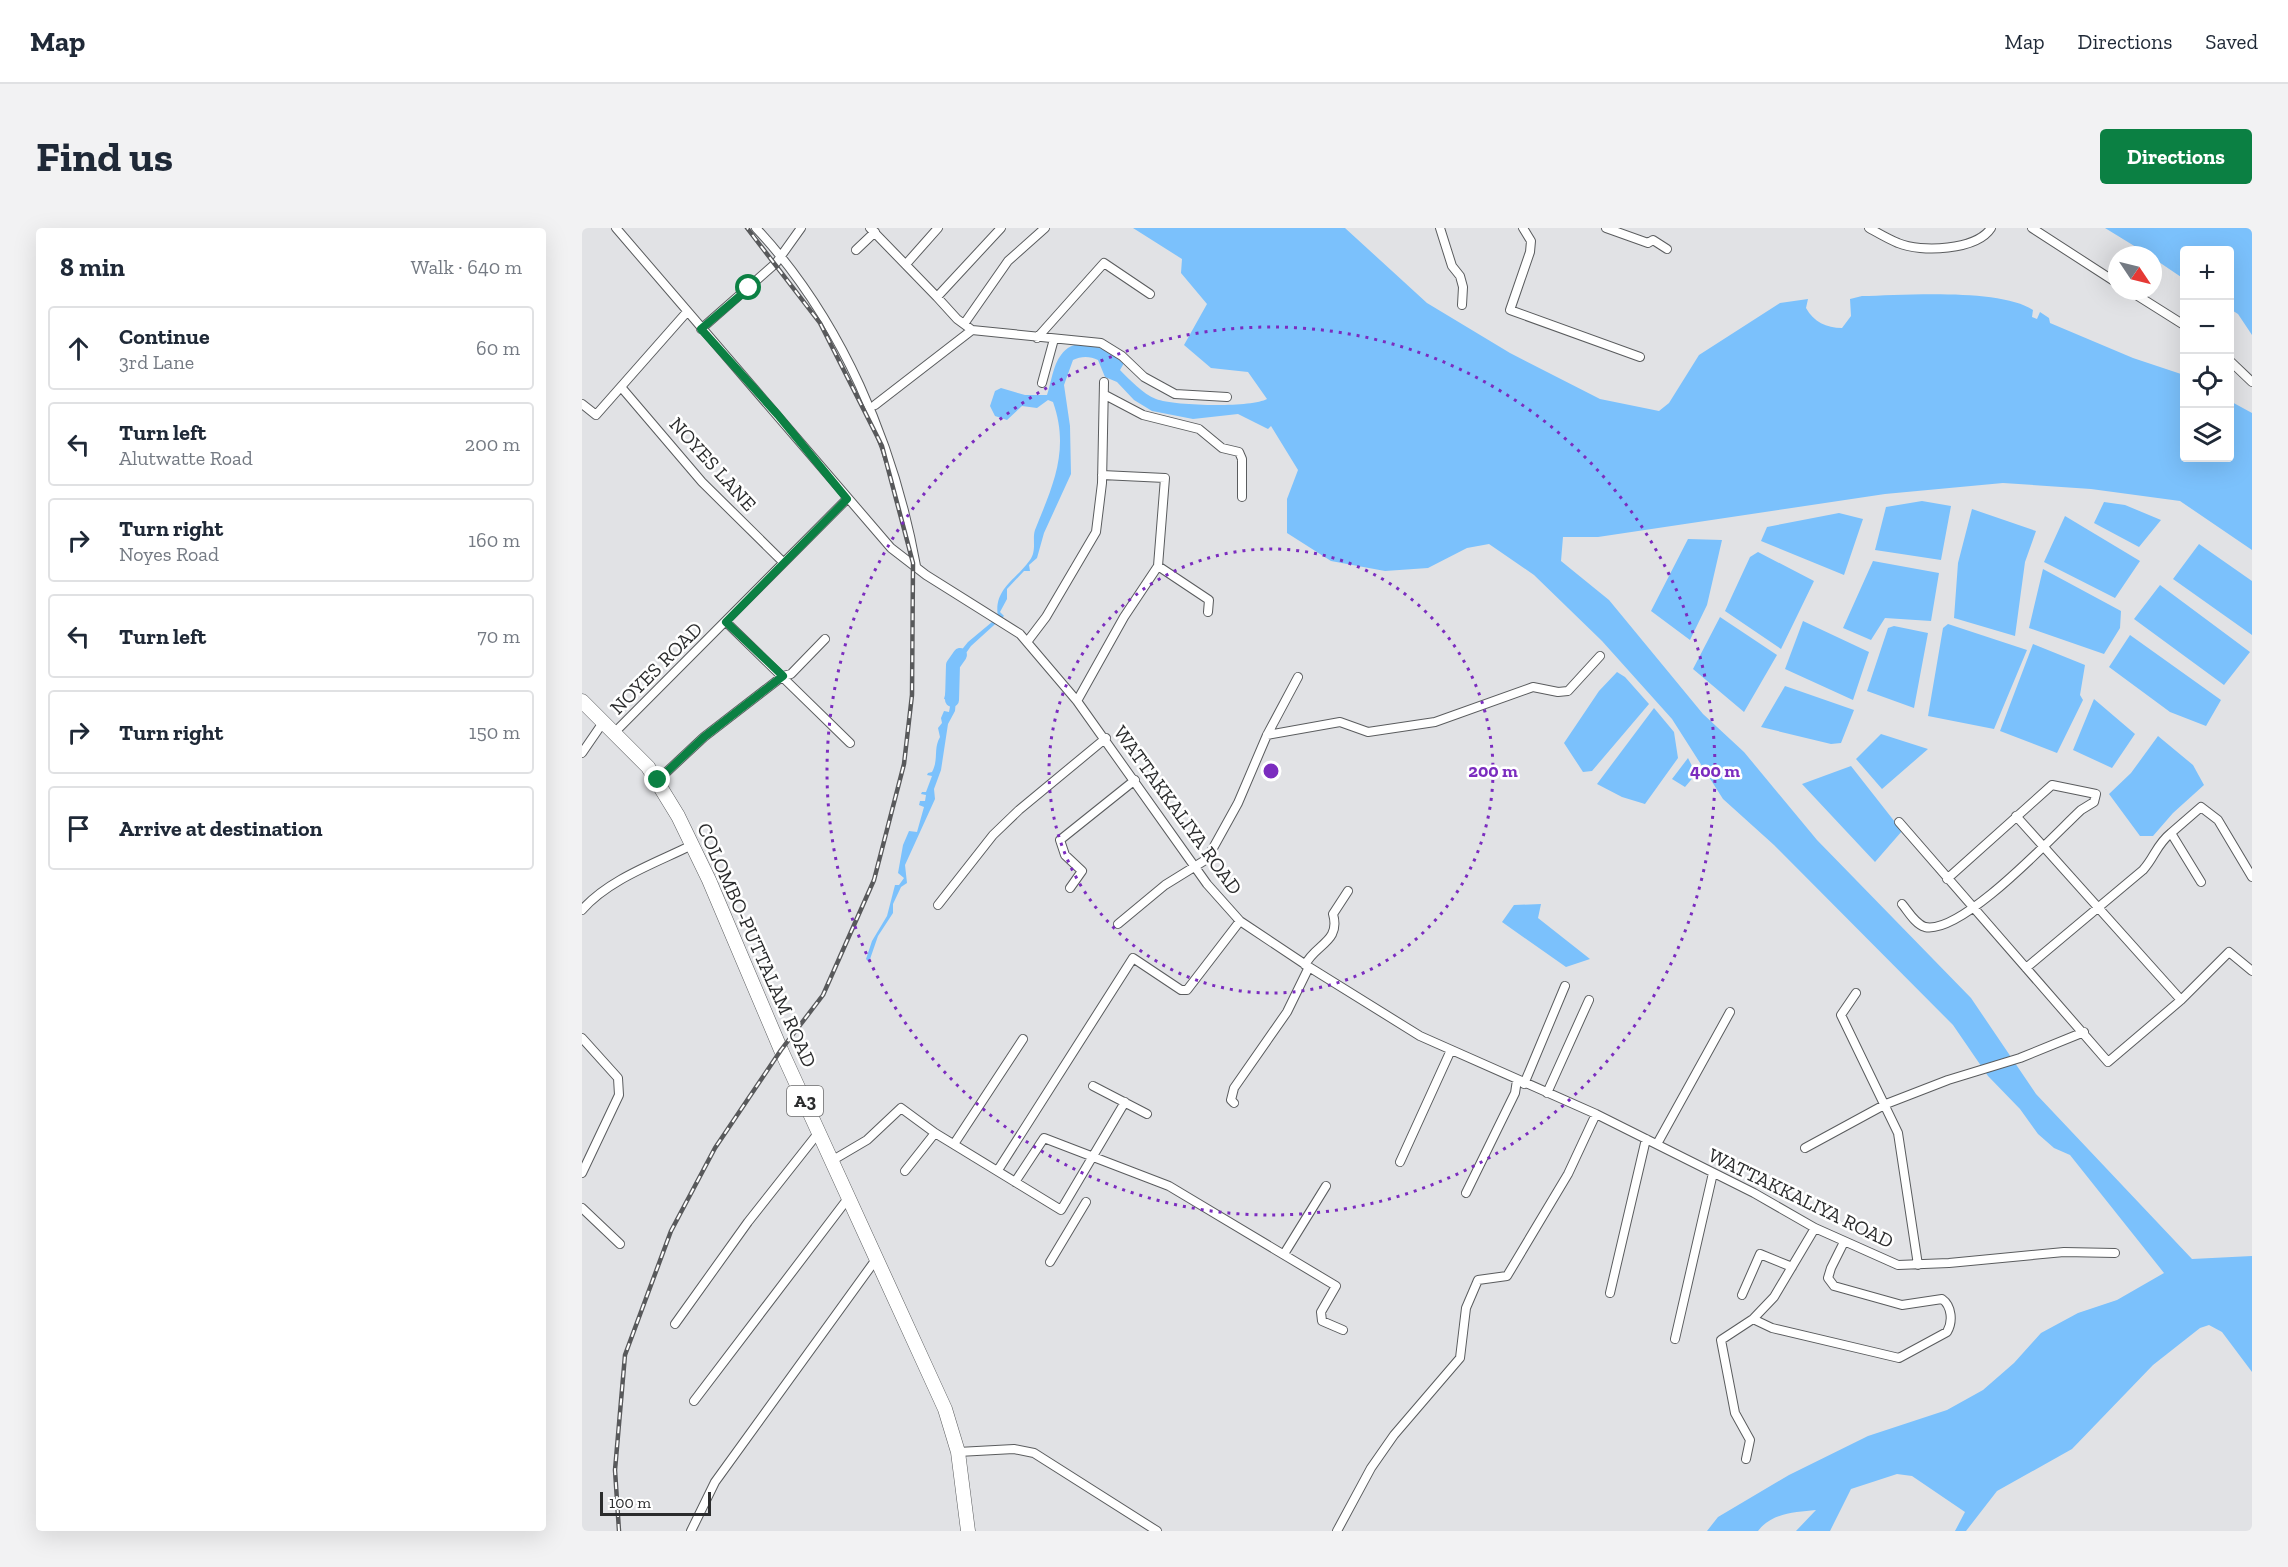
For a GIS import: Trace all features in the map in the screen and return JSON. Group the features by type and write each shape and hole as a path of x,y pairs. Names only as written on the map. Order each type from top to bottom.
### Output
{"highway":[{"name":"COLOMBO-PUTTALAM ROAD","path":"582,701 615,732 658,780 692,845 945,1408 958,1452 968,1531"}],"street":[{"name":"WATTAKKALIYA ROAD","path":"616,228 686,313 778,415 847,499 891,548 1008,626 1027,642 1106,738 1207,884 1240,921 1307,966 1420,1036 1596,1114 1815,1228 1898,1265 2064,1252 2115,1253"},
{"path":"756,228 814,302 836,340 866,402 892,464 916,566"},
{"path":"701,329 780,257 801,228"},
{"path":"906,263 938,228"},
{"path":"937,297 1001,228"},
{"path":"964,324 1008,261 1045,228"},
{"path":"1440,228 1452,266 1460,276 1463,287 1462,305"},
{"path":"1523,228 1531,241 1530,252 1510,310 1640,357"},
{"path":"1606,228 1633,240 1648,243 1653,240 1667,249"},
{"path":"1869,228 1900,244 1944,248 1959,247 1985,236 1991,228"},
{"path":"2032,228 2108,277"},
{"path":"856,250 873,230 972,330 1101,343 1122,356 1144,377 1175,394 1227,397"},
{"path":"1037,338 1104,263 1150,294"},
{"path":"2144,300 2180,323"},
{"path":"582,404 596,415 686,313"},
{"path":"875,405 972,330"},
{"path":"1042,383 1054,339"},
{"path":"2234,366 2252,382"},
{"path":"1027,642 1046,617 1096,532 1102,475 1104,382"},
{"name":"NOYES LANE","path":"621,387 702,482 783,562"},
{"path":"1105,398 1143,415 1199,429 1222,448 1239,452 1242,459 1242,497"},
{"path":"1077,701 1124,617 1158,566 1165,478 1102,475"},
{"name":"NOYES ROAD","path":"615,732 847,499"},
{"path":"1158,566 1209,600 1208,612"},
{"path":"726,622 850,743"},
{"path":"658,780 713,729 783,676 791,674 825,639"},
{"path":"1267,735 1340,722 1368,732 1435,722 1533,687 1558,692 1568,691 1600,656"},
{"path":"1118,924 1165,885 1207,859 1238,803 1267,735 1298,677"},
{"path":"582,753 604,721"},
{"path":"938,905 993,835 1019,810 1106,738"},
{"path":"1070,888 1082,872 1065,855 1060,840 1135,780"},
{"path":"1902,904 1920,924 1928,927 1974,909 2081,810 2094,802 2096,794 2052,785 1947,879"},
{"path":"2026,968 2099,909 2153,860 2159,843 2201,807 2218,820 2252,877"},
{"path":"2016,816 2181,1000"},
{"path":"1899,822 2108,1062 2181,1000 2229,952 2252,971"},
{"path":"2171,833 2201,882"},
{"path":"582,910 590,900 620,882 692,845"},
{"path":"1234,1103 1231,1100 1234,1088 1287,1012 1307,966 1331,938 1336,928 1333,914 1348,891"},
{"path":"998,1170 1133,958 1181,990 1187,990 1240,921"},
{"path":"1466,1193 1565,986"},
{"path":"1856,993 1841,1015 1899,1133 1918,1265"},
{"path":"1547,1094 1589,1000"},
{"path":"1657,1144 1730,1012"},
{"path":"1805,1148 1886,1104 2020,1058 2084,1032"},
{"path":"582,1038 618,1078 619,1095 582,1173"},
{"path":"954,1144 1023,1039"},
{"path":"1400,1162 1451,1050"},
{"path":"1093,1086 1148,1114"},
{"path":"1061,1210 1125,1102"},
{"path":"833,1160 867,1140 901,1108 935,1133 1076,1219"},
{"path":"1337,1531 1371,1468 1394,1435 1460,1359 1466,1308 1478,1280 1507,1276 1568,1174 1596,1114"},
{"path":"675,1324 748,1222 819,1132"},
{"path":"905,1171 935,1133"},
{"path":"1015,1182 1044,1138 1169,1186 1336,1286 1321,1312 1322,1321 1343,1330"},
{"path":"1610,1293 1646,1139"},
{"path":"1676,1339 1713,1173"},
{"path":"1284,1254 1326,1186"},
{"path":"694,1401 849,1197"},
{"path":"1050,1262 1086,1202"},
{"path":"582,1208 621,1244"},
{"path":"1746,1459 1750,1440 1735,1413 1721,1340 1753,1319 1774,1297 1815,1228"},
{"path":"1753,1319 1772,1329 1899,1358 1947,1332 1951,1326 1950,1309 1942,1299 1902,1305 1834,1286 1828,1278 1844,1242"},
{"path":"1742,1295 1760,1254 1791,1268"},
{"path":"691,1531 715,1482 878,1257"},
{"path":"958,1452 1014,1449 1034,1453 1157,1531"}],"water":[{"path":"1133,228 1345,228 1427,303 1510,353 1600,399 1659,411 1669,403 1699,355 1780,303 1808,299 1806,308 1817,320 1831,327 1842,328 1851,316 1850,299 1862,296 1951,294 1999,298 2018,303 2033,310 2032,317 2037,319 2040,312 2049,318 2050,323 2133,358 2180,374 2180,462 2234,462 2234,403 2252,413 2252,550 2180,501 2091,489 2003,483 1885,494 1598,537 1563,537 1561,561 1609,600 1703,714 1744,752 1817,840 1971,998 2036,1094 2192,1259 2252,1256 2252,1372 2222,1332 2209,1325 2200,1328 2153,1365 2072,1449 1997,1491 1966,1531 1955,1531 1965,1512 1912,1476 1897,1474 1851,1489 1830,1531 1796,1531 1816,1510 1777,1517 1763,1525 1758,1531 1707,1531 1718,1517 1789,1475 1868,1436 1947,1410 1983,1390 2014,1363 2041,1333 2078,1313 2117,1300 2164,1273 2070,1155 2054,1148 2038,1134 2020,1109 1988,1076 1953,1025 1774,845 1723,799 1672,719 1602,641 1534,575 1489,544 1467,548 1428,568 1385,571 1331,561 1287,533 1287,499 1298,470 1271,426 1268,429 1238,414 1193,419 1152,411 1134,400 1117,382 1105,377 1098,360 1092,358 1082,357 1073,360 1064,385 1070,426 1071,474 1044,533 1037,558 1029,565 1030,571 1024,571 1007,589 1007,599 1000,612 1004,616 971,646 959,663 955,711 948,724 941,770 934,789 935,799 905,865 907,883 901,887 893,904 893,913 878,936 869,962 866,959 872,941 887,916 895,885 899,885 904,878 898,873 903,845 909,831 917,832 924,807 919,805 920,801 925,801 926,795 921,794 926,792 932,776 927,775 932,772 935,763 940,737 938,728 942,723 941,718 944,711 949,712 951,701 944,699 947,687 957,679 951,663 968,642 998,617 997,607 1002,592 1030,560 1034,548 1035,530 1057,467 1060,436 1053,402 1048,400 1037,408 1022,406 1007,420 995,416 990,406 995,391 1001,388 1025,395 1047,395 1058,359 1068,348 1084,344 1110,353 1124,363 1120,370 1141,390 1156,399 1212,405 1245,404 1267,399 1248,372 1211,368 1184,345 1207,304 1181,273 1182,259"},
{"path":"2105,228 2252,228 2252,335 2234,312 2234,246 2180,246 2180,276 2162,264 2162,246 2134,246"},
{"path":"1922,501 1951,506 1941,560 1875,550 1886,507"},
{"path":"2104,502 2125,505 2161,520 2139,547 2094,523"},
{"path":"1972,509 2036,531 2025,562 2015,636 1954,618 1958,563"},
{"path":"1839,513 1863,519 1844,575 1761,541 1767,527"},
{"path":"2065,516 2140,561 2115,598 2044,562"},
{"path":"1688,539 1722,540 1707,605 1690,640 1651,611"},
{"path":"2199,544 2252,581 2252,635 2173,579"},
{"path":"1758,552 1814,581 1781,649 1725,611 1750,557"},
{"path":"1873,561 1939,573 1931,621 1885,618 1871,640 1843,628"},
{"path":"2043,569 2121,611 2120,628 2104,654 2029,628"},
{"path":"2160,585 2250,652 2224,685 2134,619"},
{"path":"1720,617 1777,655 1744,712 1693,669"},
{"path":"1803,621 1869,652 1853,700 1785,669"},
{"path":"1948,624 2027,650 1994,729 1928,716 1943,628"},
{"path":"1894,626 1928,633 1914,708 1867,691 1888,628"},
{"path":"2130,635 2221,700 2206,726 2170,712 2109,667"},
{"path":"2033,644 2085,665 2080,695 2083,700 2057,753 2000,731"},
{"path":"1617,672 1625,677 1649,704 1592,771 1583,772 1564,743 1599,691"},
{"path":"1785,686 1854,710 1841,743 1831,744 1761,727"},
{"path":"2094,699 2135,734 2112,768 2073,750"},
{"path":"1654,708 1674,732 1678,758 1645,804 1622,797 1597,784"},
{"path":"1881,734 1928,749 1882,789 1856,759"},
{"path":"2158,736 2193,765 2204,785 2173,813 2153,836 2140,836 2109,794 2131,773"},
{"path":"1688,758 1696,774 1685,787 1672,779"},
{"path":"1851,766 1902,831 1875,862 1802,784"},
{"path":"1541,904 1538,918 1590,959 1566,967 1502,922 1514,905"}],"waterway":[{"path":"952,700 953,665 960,655"}],"railway":[{"path":"619,1531 615,1470 625,1355 671,1231 715,1148 781,1050 823,995 874,880 904,764 912,695 913,563 882,446 820,323 747,228"}],"route":[{"path":"658,780 740,707 783,676 726,622 847,499 778,415 701,329 749,288"}]}
